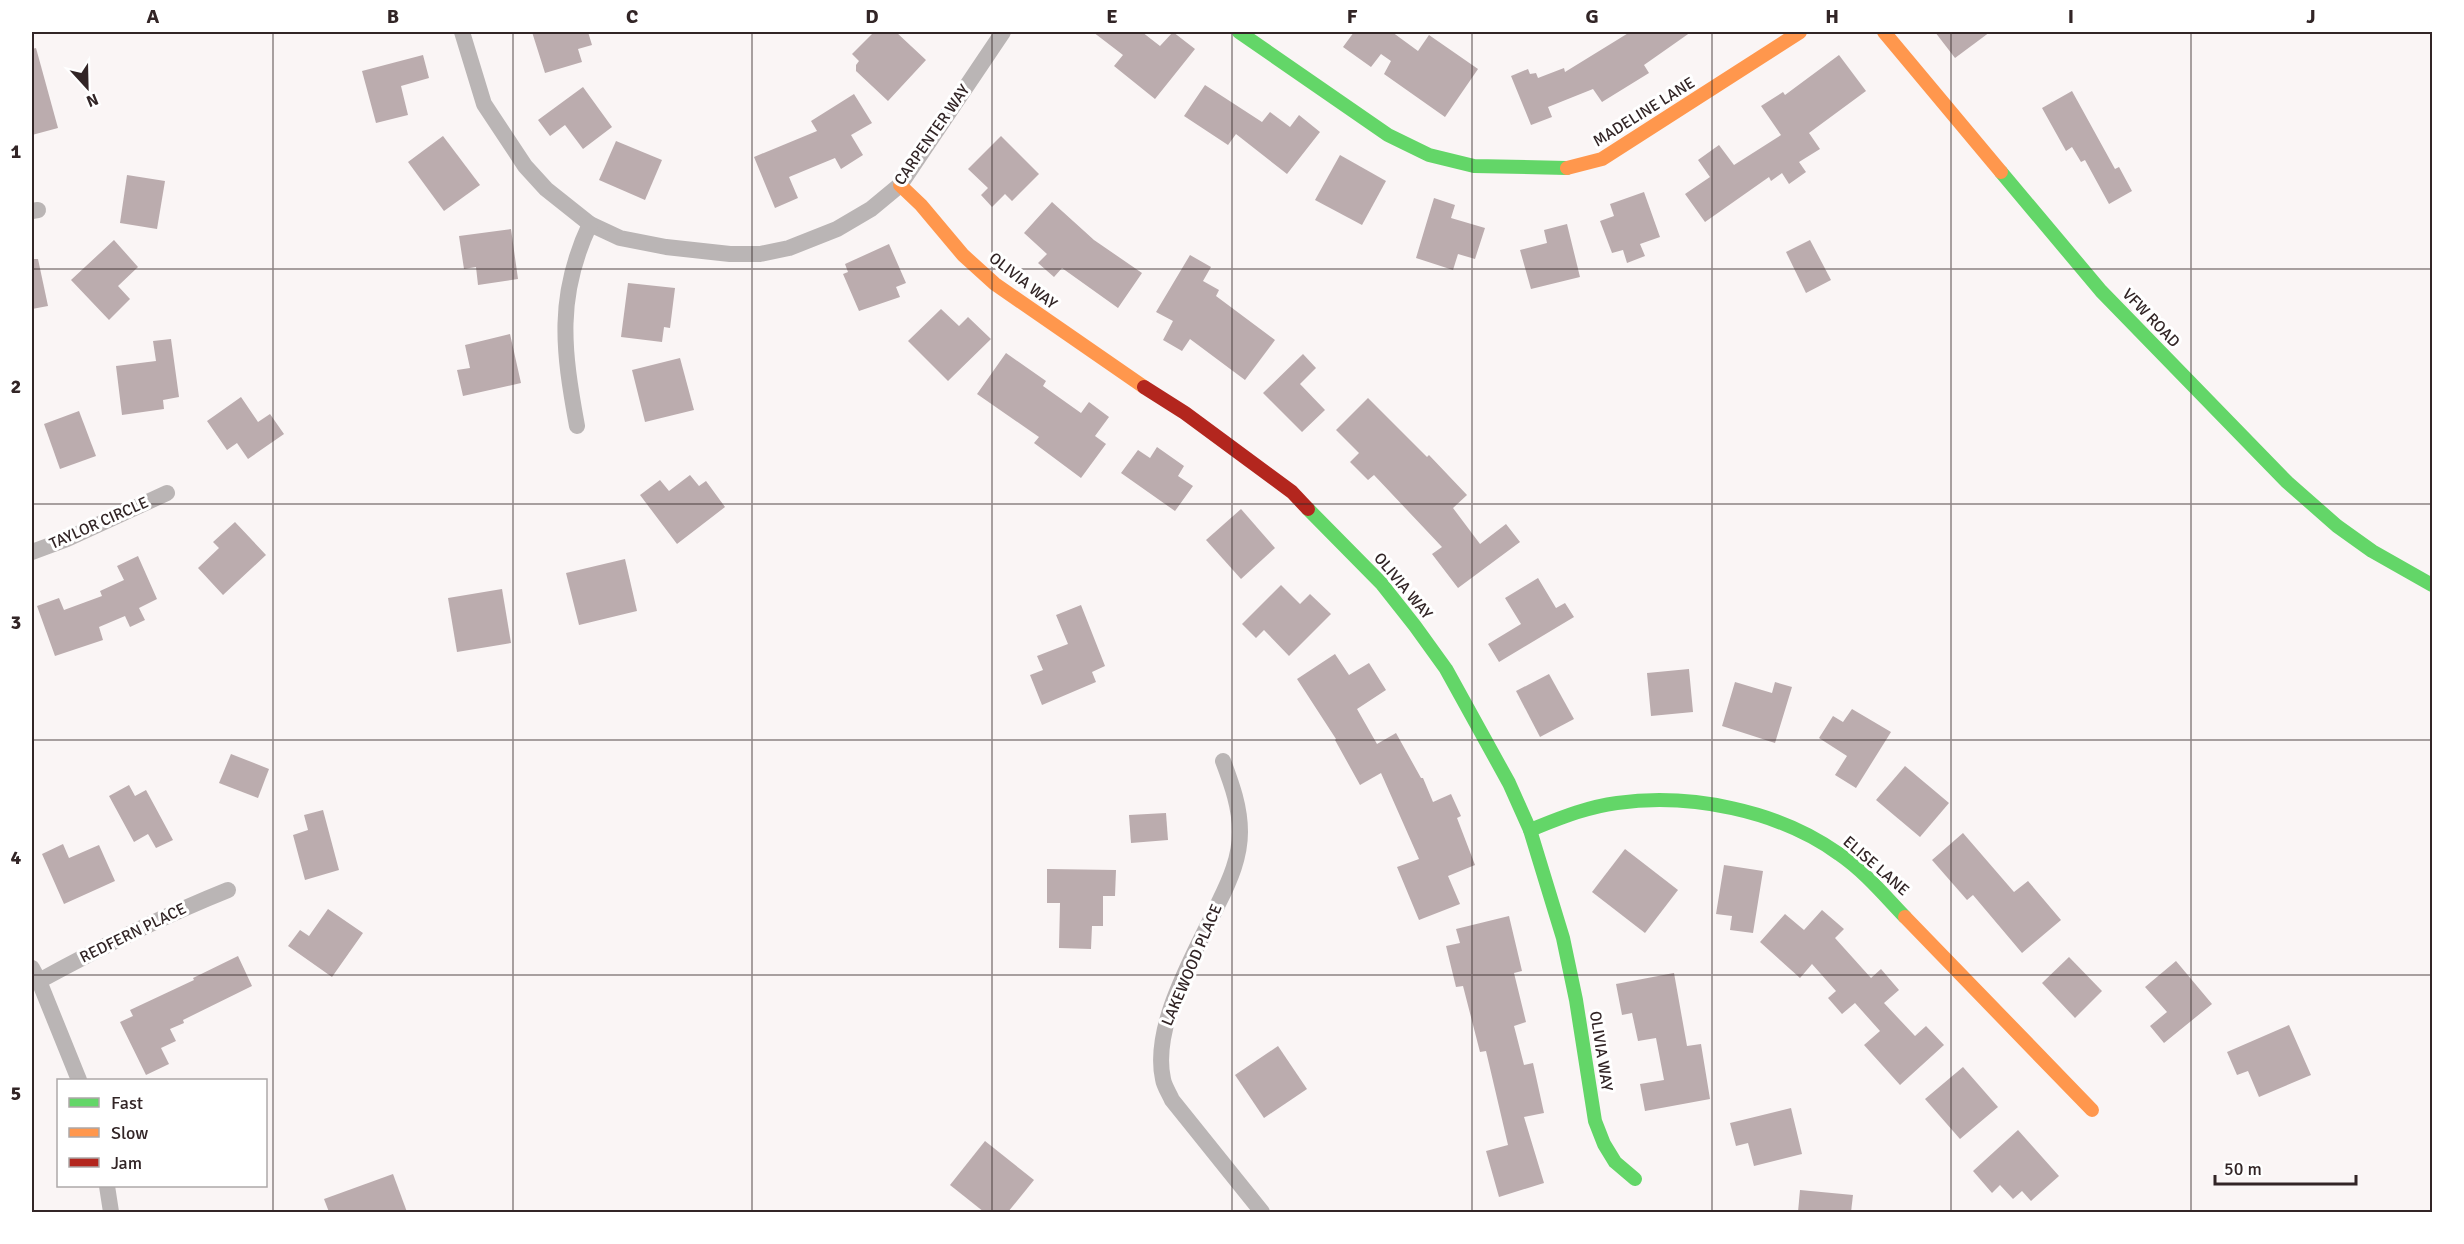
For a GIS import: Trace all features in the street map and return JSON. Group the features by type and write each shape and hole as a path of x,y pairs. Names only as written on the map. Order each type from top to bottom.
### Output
{"street":[{"name":"CARPENTER WAY","path":"462,32 484,104 505,139 546,189 590,224 620,238 666,248 730,254 760,254 789,248 837,229 871,209 900,185 998,33"},
{"name":"MADELINE LANE","path":"1239,32 1388,135 1429,155 1474,166 1562,170 1602,159 1800,32"},
{"name":"VFW ROAD","path":"1884,32 2101,291 2287,482 2354,538 2433,585"},
{"name":"OLIVIA WAY","path":"900,185 921,205 963,255 995,284 1230,446 1292,492 1344,544 1398,604 1446,669 1488,744 1530,830 1563,938 1596,1121 1604,1144 1615,1162 1635,1179"},
{"path":"577,426 565,358 567,287 576,253 590,224"},
{"name":"TAYLOR CIRCLE","path":"32,552 67,539 167,493"},
{"name":"LAKEWOOD PLACE","path":"1223,761 1239,811 1238,855 1231,877 1176,995 1162,1035 1162,1079 1172,1100 1262,1212"},
{"name":"ELISE LANE","path":"1530,830 1587,808 1660,800 1751,813 1811,837 1835,850 1866,876 2092,1110"},
{"name":"REDFERN PLACE","path":"35,974 228,890"},
{"path":"35,974 79,1079"},
{"path":"107,1187 111,1212"}],"building":[{"path":"532,32 588,32 592,45 578,49 582,62 545,73"},
{"path":"874,32 896,32 926,60 888,101 856,71 859,61 852,54"},
{"path":"1093,32 1142,32 1160,46 1173,32 1195,49 1155,99 1114,66 1123,55"},
{"path":"1354,32 1392,32 1418,51 1429,35 1478,69 1445,117 1384,74 1391,61 1381,54 1371,67 1343,47"},
{"path":"1630,32 1691,32 1644,65 1649,73 1602,102 1593,89 1548,107 1552,117 1531,125 1511,76 1528,69 1530,74 1536,73 1538,78 1564,68 1565,72"},
{"path":"1935,32 1990,32 1955,58"},
{"path":"36,48 58,128 32,135 32,49"},
{"path":"423,55 429,78 401,86 408,115 376,123 362,71"},
{"path":"1839,55 1866,91 1809,133 1820,149 1799,162 1806,172 1789,184 1782,173 1771,181 1769,177 1705,222 1685,194 1710,177 1698,160 1719,145 1734,165 1781,135 1761,106 1783,92 1785,95"},
{"path":"1205,85 1262,122 1270,112 1290,127 1299,115 1320,132 1287,174 1236,134 1228,145 1184,116"},
{"path":"583,87 612,127 583,149 565,125 550,136 538,120"},
{"path":"2072,91 2115,169 2119,167 2132,191 2109,204 2085,160 2081,162 2072,147 2066,151 2042,108"},
{"path":"854,94 872,123 851,135 863,155 841,169 835,158 789,177 798,198 775,208 754,157 817,131 811,121"},
{"path":"443,136 480,185 444,211 408,162"},
{"path":"1001,136 1039,174 1012,201 1005,194 992,207 981,195 988,188 968,169"},
{"path":"616,141 662,160 645,200 599,180"},
{"path":"1340,155 1386,181 1362,225 1315,200"},
{"path":"127,175 165,181 157,229 120,223"},
{"path":"1644,192 1660,237 1640,244 1645,256 1627,263 1623,250 1612,253 1600,221 1614,216 1610,204"},
{"path":"1434,198 1455,205 1451,218 1485,228 1475,259 1458,254 1453,270 1416,258"},
{"path":"1052,202 1094,240 1142,273 1118,308 1062,268 1054,277 1038,263 1047,254 1024,233"},
{"path":"1567,224 1580,277 1531,289 1520,250 1547,243 1544,230"},
{"path":"511,229 518,279 478,285 476,267 464,269 459,236"},
{"path":"114,240 138,267 118,286 130,299 109,320 71,280"},
{"path":"1810,240 1831,280 1806,293 1786,252"},
{"path":"889,244 906,283 896,287 900,297 859,311 843,274 848,272 845,264"},
{"path":"1190,255 1211,267 1203,281 1219,290 1216,296 1275,340 1245,380 1190,339 1182,351 1163,340 1173,321 1156,312"},
{"path":"32,259 38,259 48,306 32,309"},
{"path":"628,283 675,288 670,328 664,327 662,342 621,337"},
{"path":"941,309 959,326 968,317 991,339 948,381 908,341"},
{"path":"510,334 521,383 463,396 457,370 470,368 465,345"},
{"path":"171,339 179,397 163,400 164,409 122,415 116,366 156,361 153,341"},
{"path":"1006,353 1046,381 1043,386 1081,413 1089,402 1109,417 1095,436 1106,444 1081,478 1034,443 1039,437 977,394"},
{"path":"1303,354 1316,368 1300,384 1325,410 1302,432 1263,393"},
{"path":"680,358 694,410 645,422 632,370"},
{"path":"241,397 258,422 270,414 284,434 248,459 237,443 227,450 207,421"},
{"path":"1368,398 1427,457 1429,455 1467,495 1453,508 1480,544 1506,524 1520,542 1458,588 1432,554 1442,547 1374,475 1368,480 1350,462 1359,453 1336,430"},
{"path":"79,411 96,456 60,469 44,424"},
{"path":"1157,447 1184,466 1178,476 1193,486 1175,511 1121,473 1138,450 1150,458"},
{"path":"690,475 699,486 706,481 725,507 677,544 640,495 660,480 669,491"},
{"path":"1241,509 1275,548 1241,579 1206,540"},
{"path":"235,522 266,555 223,595 198,568 219,548 213,542"},
{"path":"138,556 157,599 139,608 145,620 130,627 125,616 99,627 103,640 55,656 37,606 59,598 64,610 102,596 100,591 124,580 117,566"},
{"path":"625,559 637,611 579,625 566,573"},
{"path":"1538,578 1556,608 1565,603 1574,617 1499,662 1488,644 1521,624 1505,598"},
{"path":"1281,585 1300,604 1310,594 1331,614 1289,656 1264,630 1256,638 1242,624"},
{"path":"502,589 511,643 457,652 448,598"},
{"path":"1081,605 1105,666 1092,672 1096,682 1042,705 1030,675 1043,670 1037,656 1068,644 1056,615"},
{"path":"1335,654 1349,675 1369,663 1386,690 1357,709 1377,744 1396,733 1423,778 1433,802 1451,794 1461,816 1457,818 1475,865 1448,876 1460,904 1419,920 1397,867 1419,859 1381,773 1360,785 1336,739 1297,679"},
{"path":"1689,669 1693,712 1651,716 1647,673"},
{"path":"1549,674 1574,719 1540,737 1516,691"},
{"path":"1735,682 1772,693 1775,682 1792,687 1775,743 1722,726"},
{"path":"1852,709 1891,732 1856,788 1835,775 1847,756 1819,738 1833,716 1843,722"},
{"path":"231,754 269,769 258,798 219,783"},
{"path":"1905,766 1949,803 1920,837 1876,800"},
{"path":"129,785 135,796 146,790 173,840 156,848 148,834 134,842 109,796"},
{"path":"323,810 339,870 305,880 293,835 308,830 304,815"},
{"path":"1166,813 1168,840 1131,843 1129,815"},
{"path":"1963,833 2014,892 2028,881 2061,920 2022,953 1973,895 1967,900 1932,860"},
{"path":"63,844 69,858 99,845 115,881 64,904 42,854"},
{"path":"1625,849 1678,890 1645,933 1592,892"},
{"path":"1724,865 1763,871 1753,933 1730,930 1732,916 1716,914"},
{"path":"1047,869 1116,870 1115,896 1103,896 1103,926 1092,926 1091,949 1059,948 1060,903 1047,903"},
{"path":"328,909 363,933 332,977 288,946 300,930 309,936"},
{"path":"1822,910 1844,929 1835,938 1871,978 1881,969 1899,990 1884,1003 1915,1036 1926,1026 1944,1045 1900,1085 1864,1045 1880,1031 1855,1003 1842,1014 1828,998 1836,991 1812,964 1800,978 1760,942 1785,914 1804,930"},
{"path":"1509,916 1522,971 1514,973 1526,1022 1514,1026 1524,1065 1533,1063 1544,1113 1524,1117 1544,1183 1499,1197 1486,1151 1508,1145 1486,1051 1480,1052 1463,986 1456,987 1446,946 1460,943 1456,929"},
{"path":"238,956 252,986 183,1020 184,1023 170,1029 176,1041 161,1048 169,1064 146,1075 120,1022 133,1016 130,1010"},
{"path":"2069,957 2102,991 2075,1018 2042,983"},
{"path":"2176,961 2212,1004 2164,1043 2150,1026 2167,1012 2145,987"},
{"path":"1674,973 1687,1046 1701,1044 1710,1099 1645,1111 1640,1084 1664,1080 1656,1038 1638,1041 1632,1013 1622,1015 1616,984"},
{"path":"2289,1025 2311,1075 2259,1097 2248,1071 2237,1075 2227,1052"},
{"path":"1278,1046 1307,1089 1264,1118 1235,1075"},
{"path":"1963,1067 1998,1107 1960,1139 1925,1099"},
{"path":"1791,1108 1802,1154 1754,1166 1748,1143 1736,1146 1730,1123"},
{"path":"2018,1130 2059,1176 2031,1201 2022,1191 2013,1199 2000,1185 1992,1193 1973,1171"},
{"path":"985,1141 1034,1180 1008,1212 984,1212 950,1185"},
{"path":"393,1174 407,1212 329,1212 324,1199"},
{"path":"1800,1190 1853,1195 1851,1212 1798,1212"}],"traffic: fast":[{"path":"1239,32 1388,135 1429,155 1474,166 1567,168"},
{"path":"2001,172 2101,291 2287,482 2337,526 2372,551 2432,585"},
{"path":"1308,509 1381,583 1415,626 1446,669 1509,783 1530,830 1563,938 1576,1000 1595,1121 1604,1144 1615,1162 1635,1179"},
{"path":"1530,830 1583,810 1617,803 1674,801 1732,808 1789,826 1839,854 1874,884 1905,917"}],"traffic: slow":[{"path":"1567,168 1602,159 1800,32"},
{"path":"1884,32 2001,172"},
{"path":"900,185 921,205 963,255 995,284 1144,387"},
{"path":"1905,917 2092,1110"}],"traffic: jam":[{"path":"1144,387 1185,413 1292,492 1308,509"}]}
